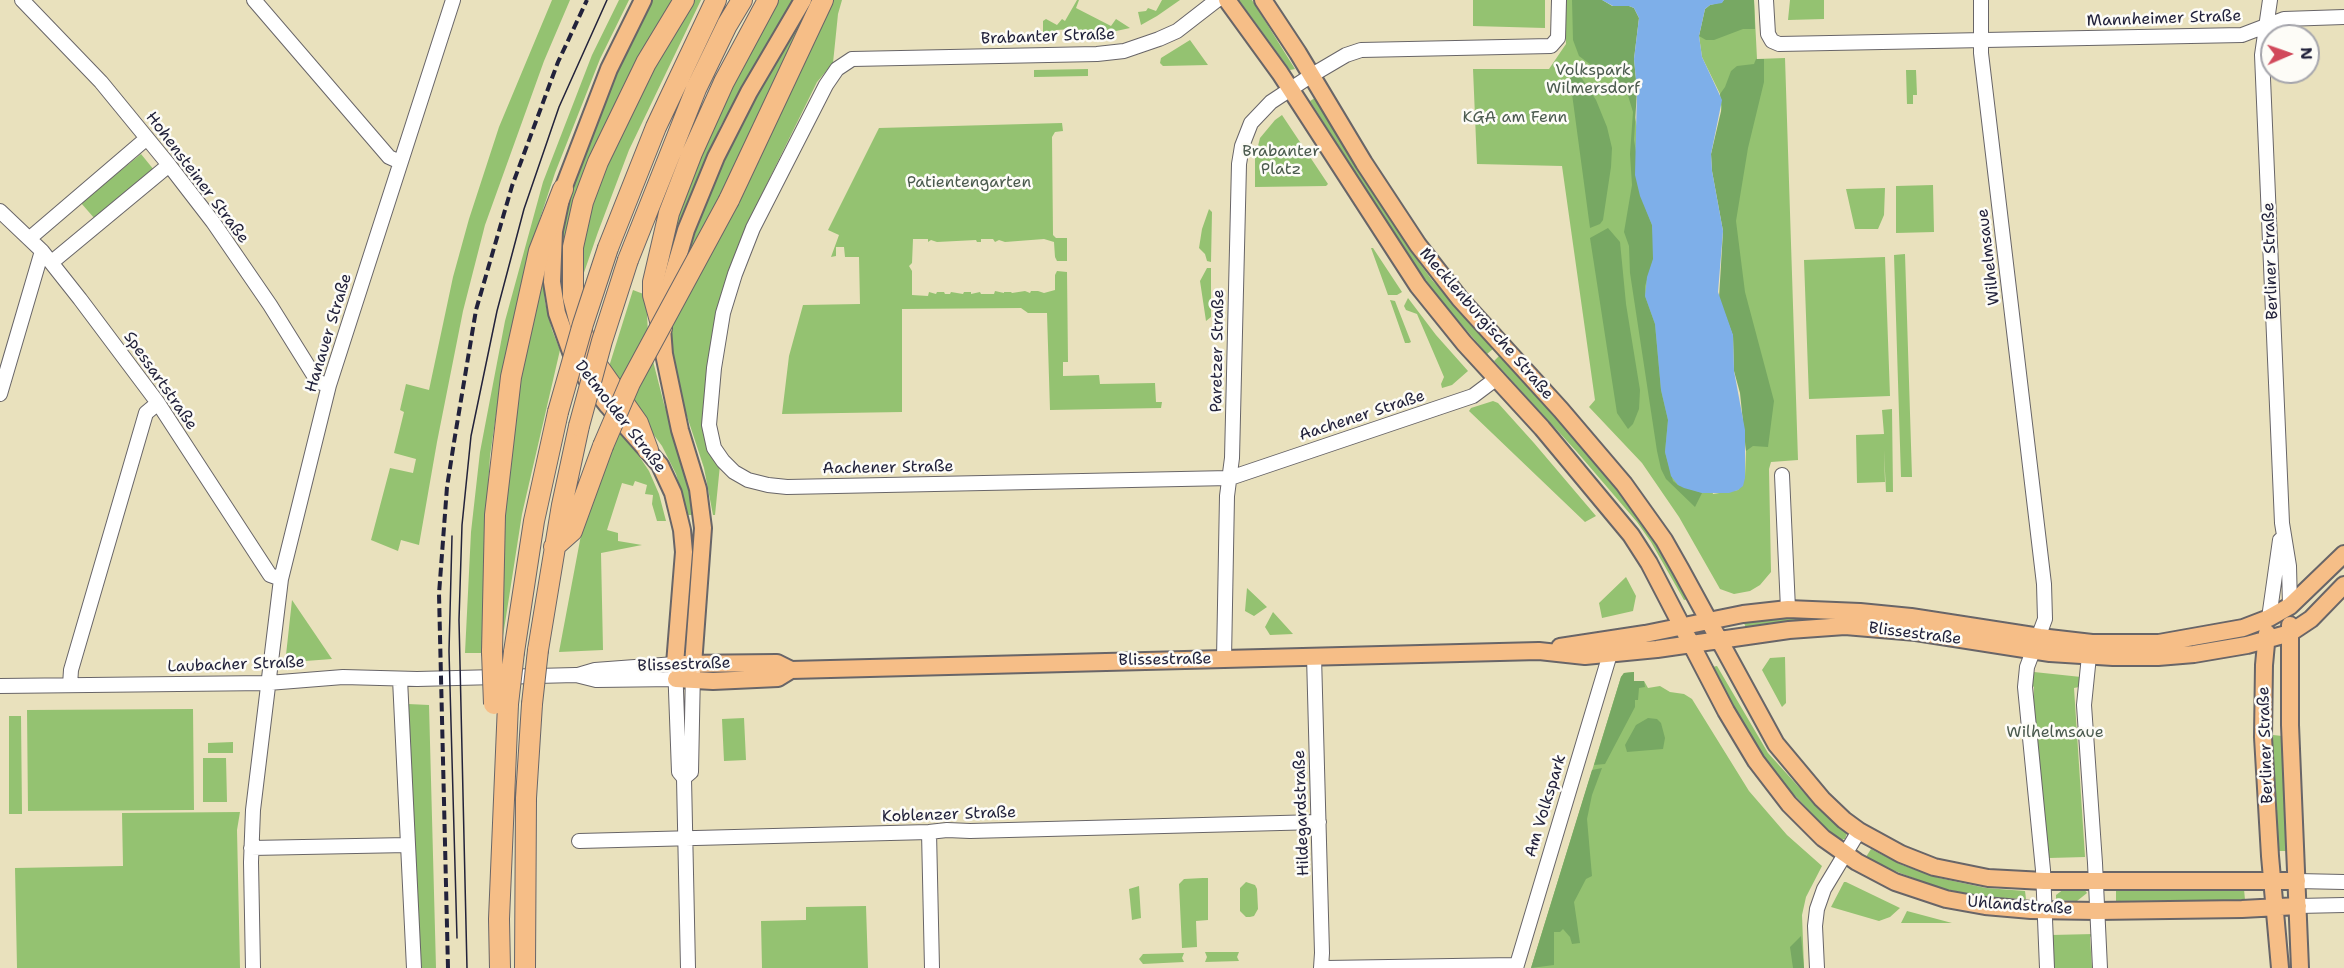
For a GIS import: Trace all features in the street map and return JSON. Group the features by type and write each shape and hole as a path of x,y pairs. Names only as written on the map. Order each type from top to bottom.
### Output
{"highway":[{"path":"648,450 638,423 595,362 584,340 573,297 573,247 583,202 598,162 646,63 684,0"},
{"path":"501,704 514,652 534,521 558,412 583,324 608,248 656,127 716,0"},
{"path":"525,968 526,798 532,704 554,547 579,426 602,341 628,260 696,89 727,25 742,0"},
{"path":"662,328 652,282 669,213 692,153 715,103 768,0"},
{"path":"554,547 568,536 575,525 603,446 630,383 729,200 823,0"},
{"path":"500,968 499,919 506,738 492,652 495,515 511,377 539,251 563,189"}],"main road":[{"name":"Detmolder Straße","path":"643,0 609,69 563,189 554,231 552,261 554,298 562,330 571,352 586,378 648,450 669,481 682,530 684,552 675,672"},
{"name":"Detmolder Straße","path":"693,673 703,528 698,489 667,376 662,328 666,298 675,261 698,198 749,92 803,0"},
{"name":"Mecklenburgische Straße","path":"1227,0 1291,89 1400,261 1442,317 1550,436 1631,535 1682,626"},
{"name":"Mecklenburgische Straße","path":"1263,0 1418,245 1460,299 1561,410 1624,484 1664,540 1720,639"},
{"name":"Blissestraße","path":"675,672 693,673 777,663 791,670 1539,651 1585,656 1789,630 1845,626 2037,644 2160,643 2243,628 2269,618 2290,606 2344,554"},
{"name":"Blissestraße","path":"1539,651 1743,614 1788,609 1911,617 2089,656 2158,657 2194,654 2266,641 2290,633 2311,619 2344,585"},
{"name":"Berliner Straße","path":"2290,606 2290,715 2300,968"},
{"name":"Berliner Straße","path":"2269,618 2263,732 2280,968"},
{"name":"Uhlandstraße","path":"1682,626 1743,741 1773,785 1802,818 1846,854 1894,882 1928,894 1985,906 2045,910 2097,911 2298,906"},
{"name":"Uhlandstraße","path":"1720,639 1765,725 1784,754 1822,799 1859,831 1901,854 1934,867 1988,878 2044,881 2297,881"}],"street":[{"name":"Hohensteiner Straße","path":"22,0 101,82 169,165 245,268 318,382 329,385"},
{"path":"254,0 389,157 400,162"},
{"name":"Hanauer Straße","path":"254,968 252,810 281,579 329,385 453,0"},
{"name":"Brabanter Straße","path":"866,58 1097,54 1124,51 1177,30 1217,0"},
{"name":"Paretzer Straße","path":"1224,659 1227,496 1232,458 1239,164 1245,135 1264,108 1312,75 1346,55 1361,50 1553,45 1558,38 1559,0"},
{"name":"Mannheimer Straße","path":"1766,0 1768,34 1772,41 1779,44 2242,35 2260,28"},
{"path":"1981,0 1981,39"},
{"name":"Berliner Straße","path":"2265,24 2270,0"},
{"name":"Mannheimer Straße","path":"2271,24 2288,18 2344,17"},
{"name":"Wilhelmsaue","path":"1981,39 2044,584 2045,619 2027,667 2025,687 2044,881 2047,968"},
{"name":"Aachener Straße","path":"866,58 852,59 843,64 826,85 753,228 723,313 714,368 709,425 714,448 723,461 734,472 748,480 787,487 1230,478 1473,396 1497,378"},
{"name":"Berliner Straße","path":"2263,84 2282,523 2289,566 2290,606"},
{"path":"30,238 147,138"},
{"path":"52,262 169,165"},
{"name":"Spessartstraße","path":"0,211 52,262 158,403 270,575 281,579"},
{"path":"0,394 42,251"},
{"path":"70,685 71,670 146,413 158,403"},
{"path":"1782,475 1788,609"},
{"name":"Berliner Straße","path":"2269,618 2282,523"},
{"name":"Am Volkspark","path":"1516,967 1610,654"},
{"name":"Hildegardstraße","path":"1314,656 1323,968"},
{"path":"2089,656 2084,705 2100,968"},
{"name":"Blissestraße","path":"473,678 576,675 595,670 675,672"},
{"name":"Detmolder Straße","path":"675,672 679,772 684,778 688,968"},
{"name":"Detmolder Straße","path":"684,778 691,772 693,673"},
{"name":"Laubacher Straße","path":"0,686 268,683 343,677 473,678"},
{"path":"400,679 414,968"},
{"name":"Koblenzer Straße","path":"579,841 1319,822"},
{"path":"1817,968 1815,926 1817,909 1824,889 1859,831"},
{"path":"929,832 932,968"},
{"path":"251,848 408,845"},
{"name":"Uhlandstraße","path":"2297,881 2344,882"},
{"name":"Uhlandstraße","path":"2298,906 2344,905"},
{"path":"1323,968 1516,967"}],"green space":[{"path":"552,0 570,0 544,61 485,225 463,311 419,545 401,540 398,551 371,540 390,468 413,473 416,459 394,453 404,412 400,410 406,384 429,390 453,277 469,219 499,127"},
{"path":"619,0 629,0 600,59 555,173 529,252 511,330 490,456 485,534 483,653 465,653 471,532 480,452 505,321 543,182 592,55"},
{"path":"650,0 676,0 595,150 566,329 557,286 564,208 598,109"},
{"path":"692,0 701,0 629,150 578,290 578,260 590,200 635,98"},
{"path":"775,0 795,0 721,125 690,196 670,259 666,258 673,228 701,151"},
{"path":"830,0 842,0 838,14 833,63 817,82 752,214 725,283 717,312 704,399 704,416 720,465 715,515 713,515 704,468 681,398 672,355 671,325"},
{"path":"1079,0 1076,8 1111,26 1116,19 1130,28 1107,33 1073,34 1073,29 1056,30 1056,34 1043,34 1043,21 1046,19 1057,25 1062,19 1065,21"},
{"path":"1162,0 1180,0 1141,25 1138,12 1146,11 1148,8 1156,11"},
{"path":"1239,0 1252,0 1295,69 1290,70"},
{"path":"1473,0 1545,0 1545,28 1473,26"},
{"name":"Volkspark Wilmersdorf","path":"1565,0 1602,0 1612,6 1713,494 1738,490 1745,477 1746,451 1720,94 1702,57 1699,36 1724,0 1754,0 1757,59 1785,58 1798,460 1771,462 1769,469 1771,572 1760,585 1750,591 1734,594 1720,589 1679,517 1642,463 1589,407 1595,400 1562,166 1477,164 1473,69 1549,69 1566,44"},
{"path":"1572,0 1602,0 1612,6 1629,6 1634,8 1639,18 1634,59 1637,90 1634,140 1645,207 1652,225 1654,246 1645,296 1655,324 1661,390 1668,420 1665,452 1673,481 1702,493 1695,507 1666,479 1657,451 1630,273 1629,246 1624,232 1632,185 1630,154 1633,112 1626,89 1607,71 1595,68 1579,56 1573,40"},
{"path":"1724,0 1754,0 1755,29 1743,29 1714,40 1706,40 1699,36 1705,9"},
{"path":"1790,0 1824,0 1824,19 1788,20"},
{"path":"809,2 814,5 740,163 675,285 678,270 730,142"},
{"path":"1190,40 1208,65 1163,66 1160,63 1161,58"},
{"path":"1756,59 1764,59 1764,82 1748,148 1736,221 1745,292 1774,401 1768,447 1753,446 1746,451 1740,393 1734,371 1733,336 1719,298 1723,231 1711,154 1722,107 1720,94 1731,71 1737,66 1754,64"},
{"path":"1568,64 1579,74 1596,100 1607,127 1612,148 1603,220 1600,224 1590,228"},
{"path":"1088,69 1088,76 1034,77 1034,70"},
{"path":"1906,70 1916,70 1917,95 1913,95 1913,104 1907,104"},
{"path":"1315,98 1412,253 1432,280 1493,349 1487,354 1443,303 1413,263 1310,101"},
{"name":"Brabanter Platz","path":"1282,115 1328,184 1326,186 1255,187 1255,158 1260,138"},
{"name":"Patientengarten","path":"1062,123 1063,131 1055,132 1052,137 1053,235 1056,238 1067,238 1067,261 1057,261 1054,242 1044,239 1005,242 981,239 981,242 931,240 928,242 928,239 913,239 912,263 909,266 912,271 912,295 928,296 929,292 994,294 995,291 1044,293 1055,290 1057,271 1067,272 1068,362 1063,362 1063,376 1099,375 1100,384 1155,383 1156,402 1162,402 1161,408 1050,410 1047,313 1028,313 1021,308 902,309 902,412 782,414 789,356 803,305 860,304 859,257 845,257 844,247 836,247 836,256 831,257 839,235 828,230 879,128"},
{"path":"141,154 154,170 95,219 81,203"},
{"path":"1933,185 1934,232 1896,233 1896,186"},
{"path":"1885,188 1884,215 1878,229 1855,229 1846,189"},
{"path":"1209,209 1212,212 1211,262 1207,261 1205,254 1199,248 1202,229"},
{"path":"1608,228 1620,242 1626,304 1640,390 1639,409 1633,424 1628,429 1617,413 1590,238"},
{"path":"1371,248 1402,292 1397,295 1388,295"},
{"path":"1905,254 1912,477 1901,477 1894,255"},
{"path":"1885,257 1890,396 1809,399 1804,260"},
{"path":"542,261 545,302 560,350 522,514 503,636 498,636 509,431"},
{"path":"1207,268 1211,268 1211,317 1206,321 1200,281"},
{"path":"633,290 646,295 648,334 619,389 607,373"},
{"path":"1408,298 1436,335 1468,371 1452,385 1442,388 1444,377 1417,314 1406,310 1404,306"},
{"path":"1390,300 1395,301 1411,342 1409,343 1405,343"},
{"path":"1499,356 1568,431 1633,509 1657,544 1689,599 1684,600 1637,522 1494,361"},
{"path":"653,361 664,404 686,468 695,515 688,515 676,474 662,446 631,404"},
{"path":"1493,401 1498,403 1534,443 1596,516 1585,522 1469,411 1471,408"},
{"path":"1892,409 1893,492 1886,492 1884,450 1885,482 1857,483 1856,435 1884,434 1882,410"},
{"path":"618,430 649,471 659,494 666,521 657,521 652,504 653,495 645,494 647,485 635,481 633,486 622,483 607,530 618,533 618,541 642,545 601,553 603,650 559,652 581,535 595,489"},
{"path":"1626,577 1636,596 1633,611 1602,618 1599,603"},
{"path":"1247,588 1267,607 1254,616 1245,611"},
{"path":"292,600 332,659 292,662 286,655"},
{"path":"1273,612 1293,634 1270,635 1265,627"},
{"path":"1803,616 1878,618 1746,628 1744,623"},
{"path":"1785,657 1786,703 1782,707 1762,670 1770,658"},
{"path":"1717,666 1768,753 1816,806 1847,833 1845,839 1841,840 1825,827 1781,781 1761,754 1712,667"},
{"path":"1634,672 1634,681 1644,681 1648,688 1660,686 1692,699 1749,791 1787,835 1822,866 1806,897 1802,915 1804,968 1531,968 1621,677 1624,673"},
{"path":"1634,672 1634,681 1644,681 1645,687 1639,688 1635,707 1605,764 1594,765 1621,677 1624,673"},
{"name":"Wilhelmsaue","path":"2034,672 2081,677 2079,687 2074,688 2085,857 2049,858 2033,719 2034,687 2031,685"},
{"path":"408,704 429,705 436,968 421,968"},
{"path":"193,709 194,810 28,811 27,710"},
{"path":"9,716 21,716 22,814 9,814"},
{"path":"744,718 746,760 724,761 722,719"},
{"path":"1648,718 1657,719 1661,723 1665,738 1663,749 1627,752 1625,745 1636,725"},
{"path":"2273,735 2282,736 2287,851 2278,851"},
{"path":"233,742 233,753 208,753 208,743"},
{"path":"203,758 226,758 227,802 203,802"},
{"path":"1602,768 1592,795 1587,819 1592,876 1586,879 1574,902 1580,943 1572,944 1570,937 1563,929 1560,932 1554,932 1554,965 1531,968 1592,770"},
{"path":"240,812 237,830 240,968 17,968 15,868 123,866 122,813"},
{"path":"1871,849 1902,865 1939,878 1986,888 2025,891 2026,899 1986,897 1939,888 1882,866 1866,857"},
{"path":"1208,878 1208,920 1196,921 1197,947 1182,948 1179,884 1184,879"},
{"path":"1246,882 1255,885 1257,889 1258,909 1254,916 1250,917 1246,917 1240,911 1240,888"},
{"path":"1844,882 1900,908 1890,917 1879,921 1831,907"},
{"path":"1139,886 1141,918 1132,920 1129,889"},
{"path":"2064,889 2084,889 2087,893 2077,901 2056,900 2056,895"},
{"path":"2116,889 2244,889 2245,900 2116,901"},
{"path":"866,906 868,968 762,968 761,921 806,920 806,907"},
{"path":"1907,911 1952,923 1901,923"},
{"path":"2094,934 2090,937 2092,968 2053,968 2051,935"},
{"path":"1801,936 1804,968 1793,968 1790,947"},
{"path":"1205,952 1239,952 1237,957 1239,961 1205,962 1207,957"},
{"path":"1184,953 1182,958 1184,962 1143,964 1139,959 1143,954"}],"water":[{"path":"1602,0 1724,0 1722,3 1710,5 1705,9 1699,36 1702,57 1722,100 1711,154 1723,231 1718,292 1733,335 1734,371 1745,430 1743,486 1729,493 1702,493 1684,488 1678,485 1671,476 1665,452 1668,420 1661,390 1655,324 1645,296 1647,277 1653,259 1652,225 1640,196 1635,175 1637,90 1634,59 1639,18 1634,8 1613,6"}],"tram line":[{"path":"467,968 459,620 462,525 471,436 497,311 524,209 559,107 607,0"},
{"path":"452,536 449,651 457,938"}],"railway":[{"path":"448,968 439,594 447,487 476,310 512,186 558,62 587,0"}],"park label":[{"name":"KGA am Fenn","path":"1515,118"}]}
